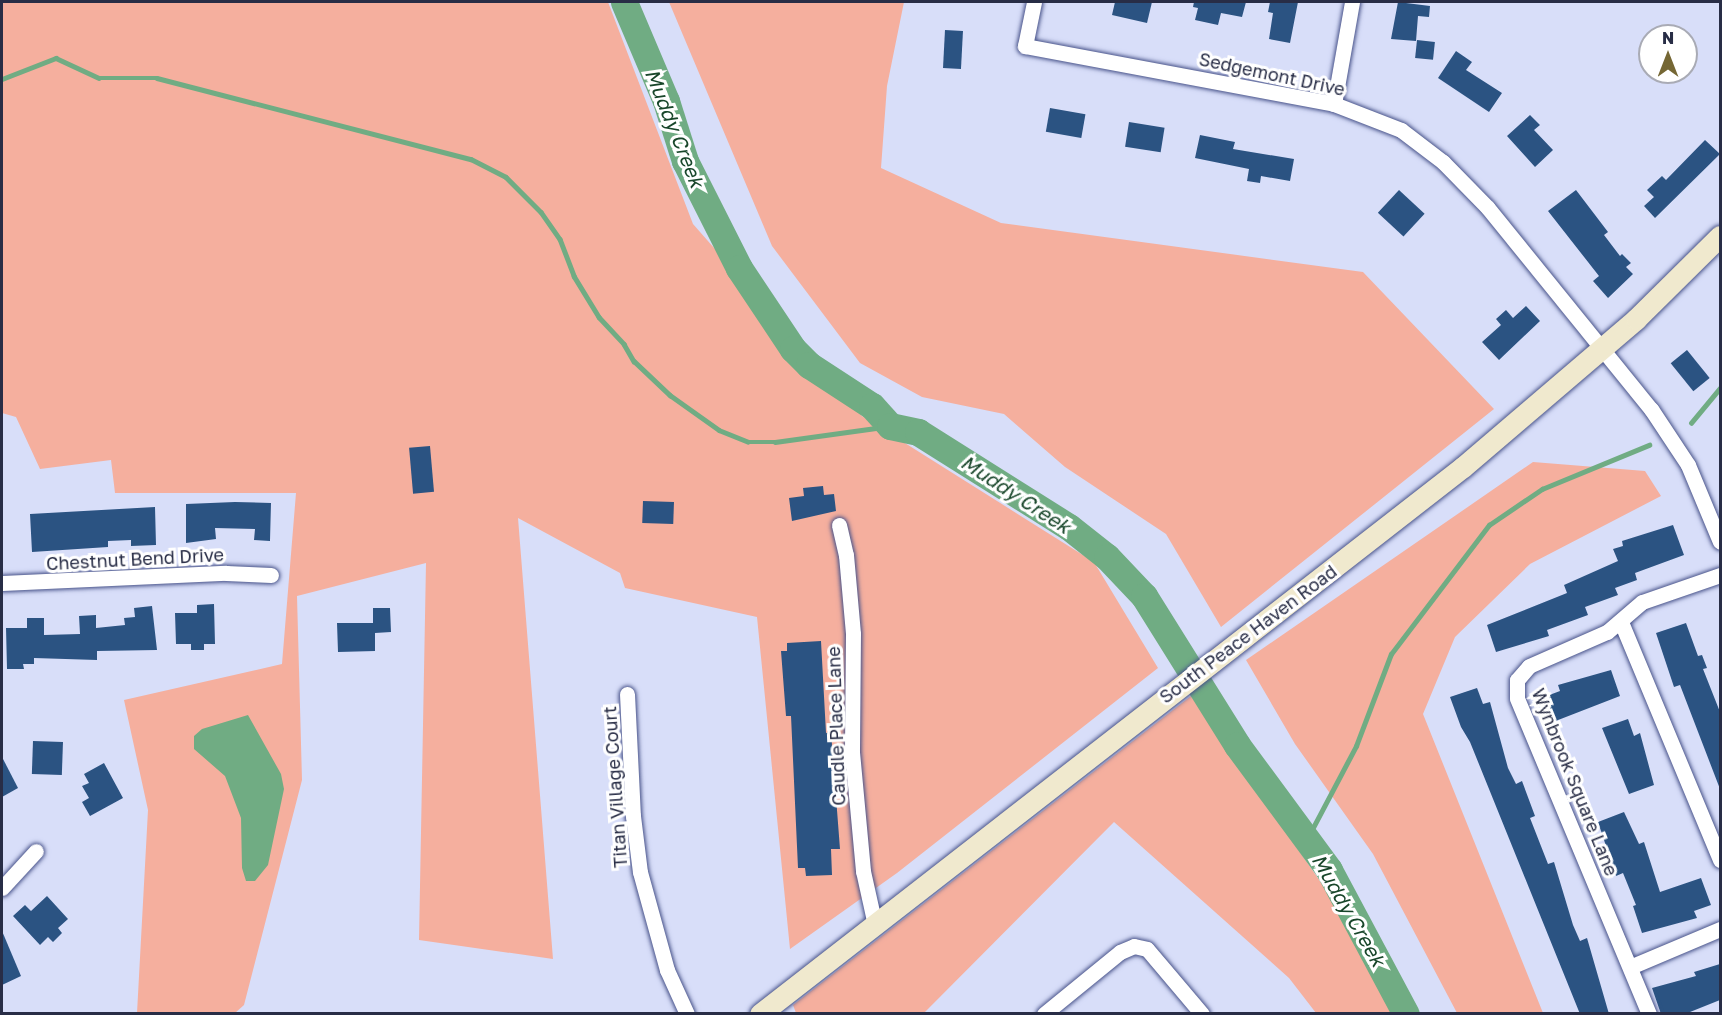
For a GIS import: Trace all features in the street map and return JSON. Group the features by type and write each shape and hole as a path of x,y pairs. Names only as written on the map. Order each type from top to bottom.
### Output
{"main road":[{"name":"South Peace Haven Road","path":"760,1014 1463,467 1600,350 1720,236"}],"street":[{"name":"Sedgemont Drive","path":"1034,2 1025,46 1334,104 1401,130 1443,162 1488,208 1672,439 1720,542"},
{"path":"1334,104 1352,2"},
{"name":"Caudle Place Lane","path":"839,525 846,555 853,634 852,752 863,871 875,925"},
{"name":"Chestnut Bend Drive","path":"2,583 271,575"},
{"name":"Wynbrook Square Lane","path":"1649,1014 1515,690 1517,680 1529,666 1593,639 1621,622 1642,602 1720,575"},
{"path":"1621,622 1720,860"},
{"name":"Titan Village Court","path":"627,694 633,816 640,872 667,970 687,1014"},
{"path":"2,888 36,851"},
{"path":"1629,967 1720,929"},
{"path":"1044,1014 1120,952 1134,946 1147,949 1202,1014"}],"shaded area":[{"path":"2,2 608,2 693,224 862,416 1094,562 1158,668 897,873 790,949 757,617 625,588 620,573 518,518 553,959 419,940 426,563 297,596 302,780 244,1005 235,1013 137,1013 148,810 124,700 282,664 296,493 115,493 111,460 40,469 16,417 2,413"},
{"path":"669,2 904,2 887,86 881,168 1001,223 1363,272 1494,409 1221,627 1166,534 1065,467 1004,414 922,397 860,363 772,246"},
{"path":"1533,462 1645,471 1661,496 1530,564 1455,637 1423,714 1543,1013 1457,1013 1373,854 1295,744 1246,660"},
{"path":"1191,696 1343,914 1397,1013 1316,1013 1289,978 1114,822 924,1013 796,1013 793,1005"},
{"path":"248,715 281,774 284,789 268,865 255,881 246,881 242,868 241,818 225,776 194,749 194,736 202,729"}],"building":[{"path":"1115,2 1152,2 1147,23 1112,15"},
{"path":"1194,2 1246,2 1242,17 1221,13 1218,25 1195,20 1198,8 1193,7"},
{"path":"1270,2 1298,2 1290,43 1269,39 1273,13 1268,12"},
{"path":"1398,2 1430,6 1429,17 1418,16 1416,41 1391,39"},
{"path":"945,30 963,31 961,69 943,68"},
{"path":"1417,40 1435,42 1433,60 1415,58"},
{"path":"1456,51 1472,62 1466,70 1502,93 1489,112 1438,78"},
{"path":"1050,108 1085,114 1081,138 1046,132"},
{"path":"1530,115 1540,125 1534,130 1553,150 1535,167 1507,136"},
{"path":"1129,122 1165,128 1161,152 1125,147"},
{"path":"1200,135 1235,142 1233,149 1294,159 1290,181 1261,176 1260,183 1247,181 1249,169 1195,158"},
{"path":"1705,140 1720,154 1655,218 1644,206 1654,197 1647,190 1662,176 1666,180"},
{"path":"1399,190 1425,214 1403,237 1378,213"},
{"path":"1576,190 1608,232 1604,235 1620,256 1622,254 1631,263 1626,267 1633,274 1608,298 1593,281 1599,276 1548,211"},
{"path":"1526,306 1540,321 1499,360 1482,342 1501,325 1496,319 1506,310 1513,318"},
{"path":"1687,350 1710,378 1693,391 1671,363"},
{"path":"430,446 434,492 413,494 409,448"},
{"path":"823,486 824,495 834,494 836,511 792,521 789,498 804,496 803,488"},
{"path":"643,501 674,502 673,524 642,523"},
{"path":"271,503 270,541 254,540 255,529 215,528 216,539 186,543 186,504"},
{"path":"155,507 156,545 131,546 131,540 108,541 108,547 32,552 30,514"},
{"path":"1673,525 1684,555 1635,573 1637,580 1615,588 1618,595 1585,607 1588,615 1547,630 1549,636 1496,652 1487,625 1567,593 1564,585 1618,561 1613,549 1623,546 1622,541"},
{"path":"214,604 215,644 204,644 204,650 191,650 191,644 176,644 175,613 197,613 197,605"},
{"path":"152,606 157,650 97,651 97,660 34,658 34,664 23,664 24,669 7,669 6,628 27,628 27,618 44,618 44,635 80,634 79,616 96,615 96,628 125,625 124,618 135,617 134,608"},
{"path":"373,608 390,608 391,632 375,633 375,651 338,652 337,623 373,623"},
{"path":"1686,623 1698,656 1702,655 1707,668 1703,669 1720,712 1720,789 1680,685 1674,687 1656,633"},
{"path":"821,641 826,733 831,732 840,849 831,849 832,875 806,876 805,868 798,868 791,716 786,716 781,651 787,651 787,643"},
{"path":"1611,670 1620,696 1553,722 1544,697 1560,691 1558,685"},
{"path":"1477,688 1483,704 1490,702 1508,768 1516,784 1522,781 1535,816 1530,818 1548,864 1554,862 1580,941 1587,938 1609,1014 1580,1014 1470,742 1461,727 1450,697"},
{"path":"1628,719 1634,736 1640,733 1654,785 1629,794 1602,728"},
{"path":"33,741 63,742 62,775 32,774"},
{"path":"2,757 18,788 2,797"},
{"path":"104,763 123,798 90,816 82,802 89,798 82,786 89,783 84,774"},
{"path":"1624,812 1639,844 1644,842 1660,892 1701,878 1711,905 1694,911 1697,918 1642,933 1633,906 1636,905 1623,873 1616,876 1598,822"},
{"path":"47,896 68,919 58,928 62,933 53,942 48,937 40,945 13,916 25,905 31,911"},
{"path":"2,931 21,976 2,985"},
{"path":"1720,964 1720,1000 1685,1014 1661,1014 1652,988 1696,976 1694,972"}],"waterway":[{"name":"Muddy Creek","path":"624,2 666,101 685,161 739,268 793,349 809,365 872,406 890,426 918,432 1069,527 1107,557 1144,596 1237,745 1329,870 1406,1014"},
{"path":"2,79 56,58 99,78 157,78 471,159 506,177 541,212 560,239 574,276 599,317 624,344 634,361 670,395 719,430 748,442 775,442 890,426"},
{"path":"1691,423 1720,388"},
{"path":"1307,839 1356,746 1391,654 1489,525 1542,489 1649,445"}]}
